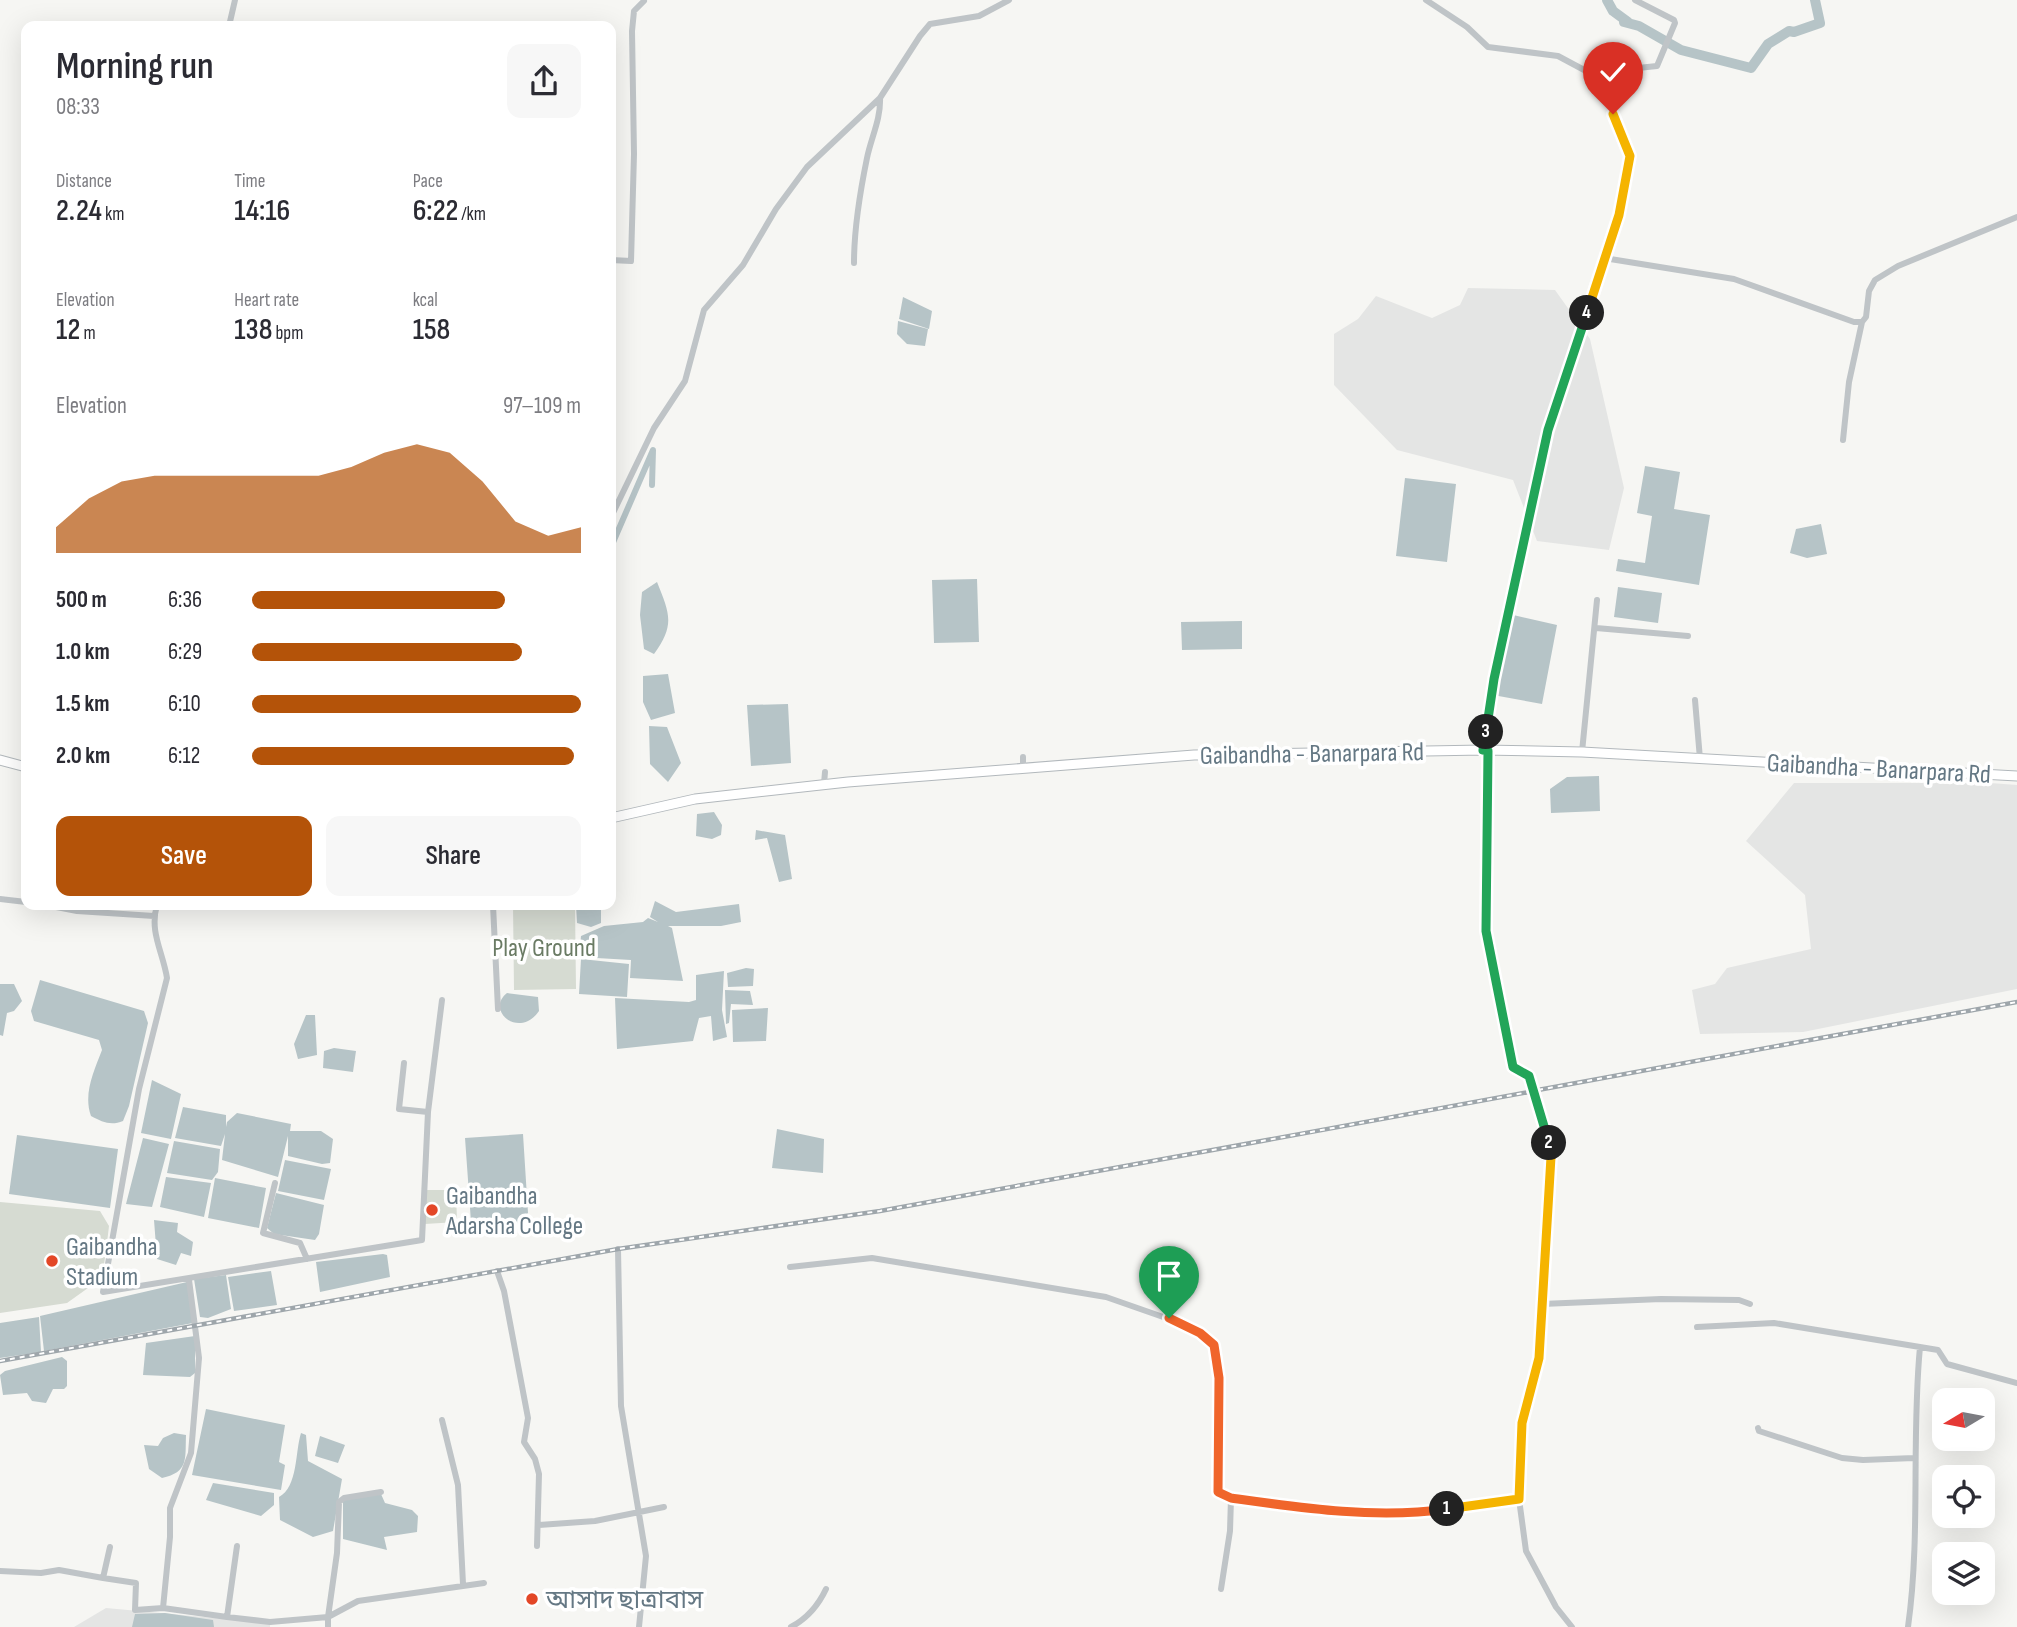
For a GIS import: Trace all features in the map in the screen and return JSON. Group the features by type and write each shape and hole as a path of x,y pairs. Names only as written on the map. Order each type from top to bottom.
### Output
{"main road":[{"name":"Gaibandha - Banarpara Rd","path":"616,817 695,799 1023,762 1194,755 1486,750 1582,752 2017,776"},
{"path":"0,760 21,766"}],"street":[{"path":"230,21 235,0"},
{"path":"616,507 648,440 685,382 704,310 743,265 776,209 807,167 880,98 930,24 979,16 1009,0"},
{"path":"1426,0 1467,27 1488,47 1558,56 1586,71 1593,71 1602,62 1616,58 1638,68 1657,66 1675,23 1671,16 1655,12 1635,0"},
{"path":"616,260 631,261 634,154 632,31 634,11 644,1"},
{"path":"1572,1627 1556,1607 1526,1551 1519,1499 1522,1423 1539,1358 1551,1157 1546,1126 1529,1076 1513,1067 1486,931 1486,750 1494,679 1548,430 1619,215 1630,156 1613,114 1608,82"},
{"path":"853,262 854,236 867,156 880,111 880,98"},
{"path":"1843,440 1849,383 1861,322 1866,317 1869,291 1875,280 1898,266 2017,217"},
{"path":"1604,258 1734,279 1845,319 1861,322"},
{"path":"1582,752 1597,600"},
{"path":"1596,628 1688,636"},
{"path":"1695,700 1700,758"},
{"path":"824,784 825,772"},
{"path":"0,899 21,901"},
{"path":"72,910 154,916"},
{"path":"156,910 156,942 165,962 167,978 139,1089 103,1292 422,1240 428,1112 442,1000"},
{"path":"493,910 498,1009"},
{"path":"404,1063 399,1109 428,1112"},
{"path":"275,1183 263,1233 300,1243 307,1259"},
{"path":"618,1249 621,1406 646,1556 639,1627"},
{"path":"790,1266 872,1258 1106,1297 1186,1325 1214,1345 1219,1378 1218,1492 1231,1498 1321,1511 1374,1513 1433,1511 1519,1499"},
{"path":"497,1271 504,1291 528,1418 524,1442 535,1459 539,1474 537,1546"},
{"path":"163,1608 170,1508 191,1452 198,1367 196,1326 189,1280"},
{"path":"1542,1304 1661,1299 1739,1300 1750,1304"},
{"path":"1697,1327 1774,1324 1938,1350 1947,1364 2017,1383"},
{"path":"1908,1627 1916,1536 1914,1458 1920,1347"},
{"path":"442,1420 458,1485 463,1584"},
{"path":"1758,1428 1759,1431 1842,1458 1914,1458"},
{"path":"328,1627 337,1553 339,1502 344,1498 381,1492"},
{"path":"1221,1589 1230,1531 1231,1498"},
{"path":"539,1525 638,1513 664,1507"},
{"path":"227,1617 237,1546"},
{"path":"103,1578 110,1547"},
{"path":"0,1572 40,1573 59,1570 136,1583 135,1610 163,1608 270,1625 328,1617 358,1601 484,1583"},
{"path":"791,1627 802,1621 819,1604 826,1589"}],"shaded area":[{"path":"1468,288 1555,290 1590,339 1624,488 1609,550 1537,541 1513,480 1397,450 1334,385 1334,334 1358,319 1376,296 1432,318 1460,305"},
{"path":"903,297 932,311 929,329 899,319"},
{"path":"898,321 928,329 925,346 907,344 897,334"},
{"path":"1645,466 1680,472 1674,509 1710,515 1699,585 1616,571 1618,559 1645,563 1652,516 1637,513"},
{"path":"1405,478 1456,484 1447,562 1396,556"},
{"path":"1821,524 1827,554 1807,558 1790,553 1796,529"},
{"path":"977,579 979,642 934,643 932,580"},
{"path":"657,582 667,611 668,627 654,654 644,649 640,615 642,592"},
{"path":"1618,587 1662,593 1658,623 1614,617"},
{"path":"1509,614 1557,625 1542,704 1493,695"},
{"path":"1242,621 1242,649 1182,650 1181,622"},
{"path":"668,674 675,713 651,720 643,702 643,676"},
{"path":"788,704 791,763 751,766 747,705"},
{"path":"649,726 667,727 681,763 668,782 650,764"},
{"path":"1599,776 1600,811 1551,813 1550,789 1567,777"},
{"path":"1794,783 2017,785 2017,989 1803,1032 1700,1034 1692,990 1715,984 1727,968 1811,949 1805,895 1746,841"},
{"path":"714,812 722,825 721,835 712,839 696,836 697,814"},
{"path":"756,830 785,835 792,879 779,882 767,838 755,840"},
{"path":"655,901 676,912 739,904 741,922 721,926 668,926 672,928 683,981 630,978 631,960 579,957 581,936 604,926 643,922 648,918 658,922 650,917"},
{"path":"576,910 601,910 601,923 591,927 577,923"},
{"path":"581,959 629,964 627,997 579,994"},
{"path":"746,968 754,969 753,986 728,987 727,973"},
{"path":"724,971 722,1010 727,1037 713,1041 711,1016 699,1018 693,1041 617,1049 615,998 689,1002 696,1000 696,975"},
{"path":"40,980 144,1011 148,1023 129,1106 123,1121 107,1123 91,1116 88,1099 102,1050 99,1040 34,1021 31,1011"},
{"path":"0,984 14,984 22,1001 14,1011 7,1013 3,1036 0,1035"},
{"path":"725,990 750,991 753,1005 731,1004 729,1023 726,1024"},
{"path":"507,993 538,997 539,1011 531,1019 514,1023 502,1014 500,1007 501,1000"},
{"path":"768,1008 766,1041 733,1042 732,1010"},
{"path":"306,1015 315,1015 317,1055 298,1059 294,1044"},
{"path":"334,1048 356,1051 353,1072 323,1068 324,1051"},
{"path":"152,1080 181,1094 171,1139 141,1133"},
{"path":"183,1107 226,1115 226,1127 227,1122 237,1113 291,1124 290,1131 321,1131 333,1139 330,1163 322,1164 288,1156 288,1136 278,1177 222,1160 225,1134 221,1146 175,1138"},
{"path":"777,1129 824,1139 823,1173 772,1168"},
{"path":"523,1134 528,1213 519,1223 485,1228 471,1222 465,1138"},
{"path":"17,1135 118,1149 110,1208 9,1194"},
{"path":"143,1138 169,1144 152,1207 126,1204"},
{"path":"174,1141 220,1149 218,1172 212,1180 167,1173"},
{"path":"285,1160 331,1169 324,1200 278,1191"},
{"path":"166,1177 211,1183 204,1217 160,1207"},
{"path":"215,1178 266,1188 259,1228 208,1218"},
{"path":"276,1193 324,1205 319,1234 315,1240 274,1234 267,1228"},
{"path":"154,1220 178,1223 177,1232 193,1242 191,1256 181,1253 176,1265 157,1259"},
{"path":"387,1255 390,1277 320,1292 316,1262"},
{"path":"271,1271 277,1305 234,1311 228,1277"},
{"path":"226,1275 231,1309 208,1318 200,1317 194,1279"},
{"path":"187,1282 193,1323 44,1351 40,1316"},
{"path":"39,1317 41,1352 0,1358 0,1323"},
{"path":"195,1336 195,1373 190,1377 143,1375 146,1343"},
{"path":"62,1357 67,1361 67,1386 64,1389 53,1389 46,1403 32,1401 27,1393 3,1395 0,1375 5,1371"},
{"path":"206,1409 285,1425 279,1462 285,1465 281,1490 192,1475"},
{"path":"174,1433 186,1435 184,1463 177,1472 162,1478 149,1469 144,1445 158,1446 163,1438"},
{"path":"301,1433 306,1435 308,1461 342,1479 333,1531 313,1537 280,1520 279,1497 290,1485 293,1477"},
{"path":"320,1436 345,1445 338,1463 315,1456"},
{"path":"213,1483 274,1493 274,1505 261,1516 206,1500"},
{"path":"381,1494 385,1503 412,1510 418,1516 417,1532 384,1537 387,1550 343,1539 343,1499"},
{"path":"106,1608 270,1623 270,1627 74,1627"},
{"path":"165,1613 213,1620 214,1627 132,1627 135,1614"}],"green space":[{"name":"Play Ground","path":"513,910 575,910 576,989 514,990"},
{"path":"425,1190 456,1190 457,1222 425,1224"},
{"name":"Gaibandha Stadium","path":"0,1202 100,1211 109,1226 103,1271 88,1288 67,1303 0,1313"}],"waterway":[{"path":"1607,0 1613,11 1628,22 1624,22 1639,26 1681,50 1751,68 1768,44 1789,31 1794,32 1820,23 1815,0"},
{"path":"616,535 653,450 652,485"}],"railway":[{"path":"1538,1090 2017,1002"},
{"path":"0,1361 618,1249 880,1211 1529,1092"}],"place":[{"name":"Gaibandha Adarsha College","path":"432,1210"},
{"name":"Gaibandha Stadium","path":"52,1261"},
{"name":"আসাদ ছাত্রাবাস","path":"532,1599"}],"route":[{"path":"1169,1318 1200,1333 1214,1345 1219,1378 1218,1492 1231,1498 1321,1511 1374,1513 1433,1511 1519,1499 1522,1423 1539,1358 1551,1157 1546,1126 1529,1076 1513,1067 1486,931 1488,751 1483,750 1494,679 1548,430 1619,215 1630,156 1613,114"}]}
